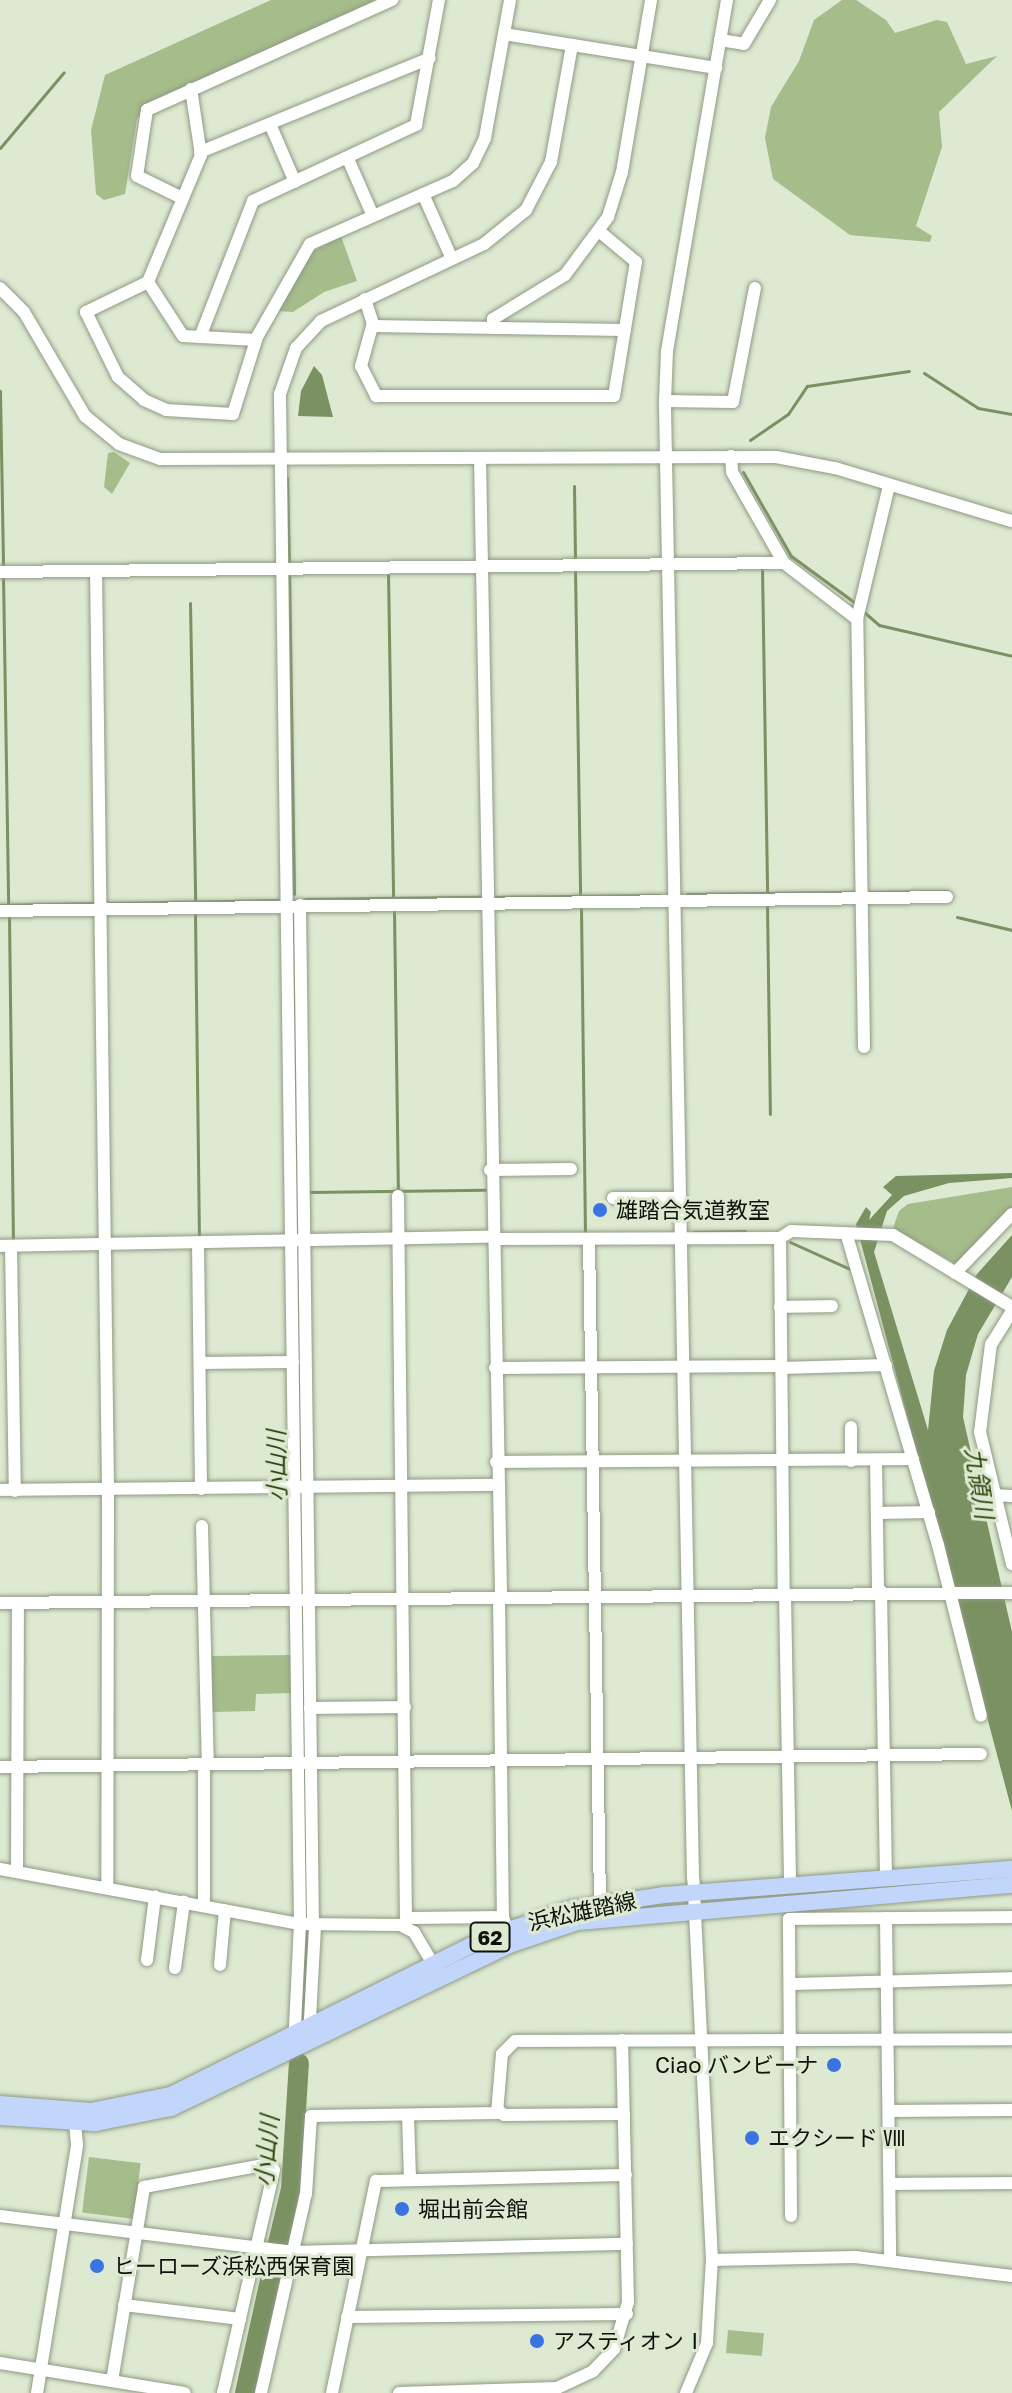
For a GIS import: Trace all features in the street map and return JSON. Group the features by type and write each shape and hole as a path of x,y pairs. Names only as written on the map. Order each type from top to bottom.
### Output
{"main road":[{"name":"浜松雄踏線","path":"0,2104 75,2112 140,2104 187,2090 306,2031 438,1972 577,1922 790,1884 886,1875 1012,1869"},
{"name":"浜松雄踏線","path":"0,2117 75,2124 134,2118 190,2102 438,1972 505,1923 600,1903 1012,1885"}],"street":[{"path":"182,198 141,180 136,171 143,115 191,89 392,0"},
{"path":"200,337 253,201 416,125 439,0"},
{"path":"191,89 200,152 148,282 86,312 118,377 144,400 177,412 233,414 256,340 310,244 460,176 478,155 510,0"},
{"path":"493,328 493,319 565,275 600,232 622,172 651,0"},
{"path":"686,2393 707,2343 712,2260 704,2040 695,1901 686,1368 678,1198 665,564 665,401 667,351 727,0"},
{"path":"720,40 744,44 770,0"},
{"path":"504,34 716,68"},
{"path":"306,2031 295,2026 308,1925 294,906 280,394 290,359 321,321 452,259 507,229 541,188 554,149 572,45"},
{"path":"200,152 430,58"},
{"path":"270,124 295,182"},
{"path":"348,159 373,216"},
{"path":"423,194 452,259"},
{"path":"365,299 372,326 361,366 376,396 614,396 636,262 600,232"},
{"path":"148,282 177,332 200,337 256,340"},
{"path":"0,288 24,312 76,404 119,444 175,461 731,456 816,463 1012,521"},
{"path":"665,401 733,402 755,288"},
{"path":"372,326 625,330"},
{"path":"731,456 732,472 784,563 857,619"},
{"path":"0,1869 308,1925 505,1923 480,458"},
{"path":"864,1047 857,619 889,486"},
{"path":"0,572 784,563"},
{"path":"96,571 108,1490 107,1888"},
{"path":"0,911 947,897"},
{"path":"490,1170 571,1169"},
{"path":"398,1196 407,1922 438,1972"},
{"path":"613,1198 678,1198"},
{"path":"960,1276 1012,1214"},
{"path":"15,1491 6,1246 492,1238 780,1238 791,1231 852,1237 886,1235 899,1237 1009,1307 991,1344 982,1399 982,1448 1012,1564"},
{"path":"852,1237 929,1512 981,1716"},
{"path":"780,1238 790,1884"},
{"path":"589,1239 600,1903"},
{"path":"198,1243 201,1489"},
{"path":"299,1285 293,1362 301,1486"},
{"path":"780,1307 832,1306"},
{"path":"200,1363 293,1362"},
{"path":"495,1368 886,1365"},
{"path":"851,1427 851,1461"},
{"path":"496,1462 913,1459"},
{"path":"876,1461 886,1875"},
{"path":"0,1490 497,1485"},
{"path":"993,1495 1012,1496"},
{"path":"877,1513 929,1512"},
{"path":"202,1526 206,1601 204,1906"},
{"path":"0,1603 880,1591 1010,1593"},
{"path":"303,1600 310,1708 305,1763"},
{"path":"17,1872 18,1603"},
{"path":"310,1708 405,1707"},
{"path":"0,1767 981,1754"},
{"path":"147,1960 155,1897"},
{"path":"175,1968 184,1902"},
{"path":"220,1965 225,1910"},
{"path":"791,2216 789,1919 1012,1917"},
{"path":"886,1918 890,2259"},
{"path":"790,1984 1012,1978"},
{"path":"499,2111 502,2054 509,2043 1012,2039"},
{"path":"399,2393 547,2389 585,2377 614,2349 627,2314 622,2040"},
{"path":"889,2111 1012,2110"},
{"path":"261,2393 306,2194 311,2116 499,2111 504,2115 624,2114"},
{"path":"408,2115 410,2180"},
{"path":"37,2393 64,2227 75,2124"},
{"path":"112,2381 144,2187 268,2164 274,2170 223,2393"},
{"path":"332,2393 376,2181 626,2175"},
{"path":"890,2184 1012,2183"},
{"path":"0,2216 64,2227 292,2252 627,2244"},
{"path":"712,2260 890,2259 1012,2276"},
{"path":"124,2305 240,2319"},
{"path":"347,2317 627,2314"},
{"path":"0,2363 185,2393"}],"shaded area":[{"path":"271,0 380,0 149,102 137,119 125,194 104,200 96,194 91,130 105,75"},
{"path":"842,0 856,0 886,20 895,33 937,20 947,22 966,64 997,56 939,112 942,147 916,226 932,236 930,242 850,235 773,179 765,138 771,107 799,61 814,20"},
{"path":"341,236 357,281 324,292 293,312 277,311 310,253"},
{"path":"314,366 322,375 333,417 298,416 301,391"},
{"path":"114,452 130,463 112,494 104,487 108,453"},
{"path":"1012,1173 1012,1178 949,1183 904,1196 887,1211 874,1252 928,1430 934,1371 947,1330 977,1274 1012,1235 1012,1277 978,1334 966,1375 963,1417 1012,1632 1012,1811 856,1224 866,1207 871,1212 869,1220 892,1195 883,1187 896,1176"},
{"path":"1012,1187 1012,1209 956,1264 893,1228 899,1211 908,1204"},
{"path":"293,1655 293,1693 256,1694 255,1711 211,1712 211,1656"},
{"path":"89,2157 141,2163 134,2219 82,2213"},
{"path":"728,2330 764,2333 762,2356 726,2353"}],"waterway":[{"path":"0,148 64,72"},
{"path":"750,440 788,414 807,386 909,371"},
{"path":"924,373 978,408 1012,414"},
{"path":"0,391 3,567"},
{"path":"743,472 791,556 854,602"},
{"path":"287,478 289,566"},
{"path":"574,486 575,562"},
{"path":"762,567 767,893"},
{"path":"575,569 580,896"},
{"path":"388,572 393,898"},
{"path":"289,574 294,894"},
{"path":"3,575 8,905"},
{"path":"190,603 195,901"},
{"path":"864,612 879,625 1012,656"},
{"path":"870,892 947,891"},
{"path":"687,894 853,892"},
{"path":"492,897 659,895"},
{"path":"305,899 481,897"},
{"path":"109,903 280,900"},
{"path":"0,905 93,903"},
{"path":"767,905 770,1114"},
{"path":"581,908 585,1233"},
{"path":"394,911 398,1191"},
{"path":"195,914 199,1238"},
{"path":"9,917 13,1241"},
{"path":"957,917 1012,930"},
{"path":"309,1192 485,1190"},
{"path":"693,1232 745,1231"},
{"path":"790,1242 850,1269"},
{"name":"小山川","path":"300,1383 302,1507"},
{"name":"小山川","path":"302,1543 305,1767"},
{"name":"小山川","path":"301,2020 307,1903"},
{"name":"小山川","path":"278,2243 291,2189 299,2063"},
{"name":"小山川","path":"245,2393 275,2258"}],"place":[{"name":"雄踏合気道教室","path":"600,1210"},
{"name":"Ciao バンビーナ","path":"834,2065"},
{"name":"エクシード Ⅷ","path":"752,2138"},
{"name":"堀出前会館","path":"402,2209"},
{"name":"ヒーローズ浜松西保育園","path":"97,2266"},
{"name":"アスティオンⅠ","path":"537,2341"}],"water label":[{"name":"九領川","path":"980,1483"}]}
